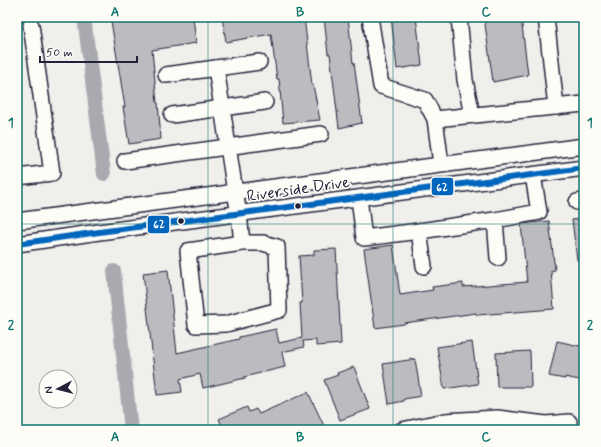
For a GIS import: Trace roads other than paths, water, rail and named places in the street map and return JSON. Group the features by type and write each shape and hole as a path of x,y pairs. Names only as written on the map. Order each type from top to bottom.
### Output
{"street":[{"path":"370,17 381,86 425,100 435,119 442,164"},
{"path":"459,17 465,80 472,115"},
{"path":"546,17 556,107"},
{"path":"17,177 52,173 31,25"},
{"path":"166,75 259,62"},
{"path":"216,68 234,192 239,214 242,243"},
{"path":"172,115 265,102"},
{"path":"435,119 584,104"},
{"path":"125,162 321,134"},
{"name":"Riverside Drive","path":"17,221 584,146"},
{"name":"Riverside Drive","path":"17,244 584,168"},
{"path":"358,198 364,238 419,231 544,211 532,175"},
{"path":"495,220 498,258"},
{"path":"419,231 424,266"},
{"path":"242,243 263,243 277,248 279,310 226,324 196,325 188,251 242,243"},
{"path":"402,430 445,421 497,418 546,424 569,422"}],"waterway":[{"path":"84,17 104,174"},
{"path":"114,271 131,430"}]}
